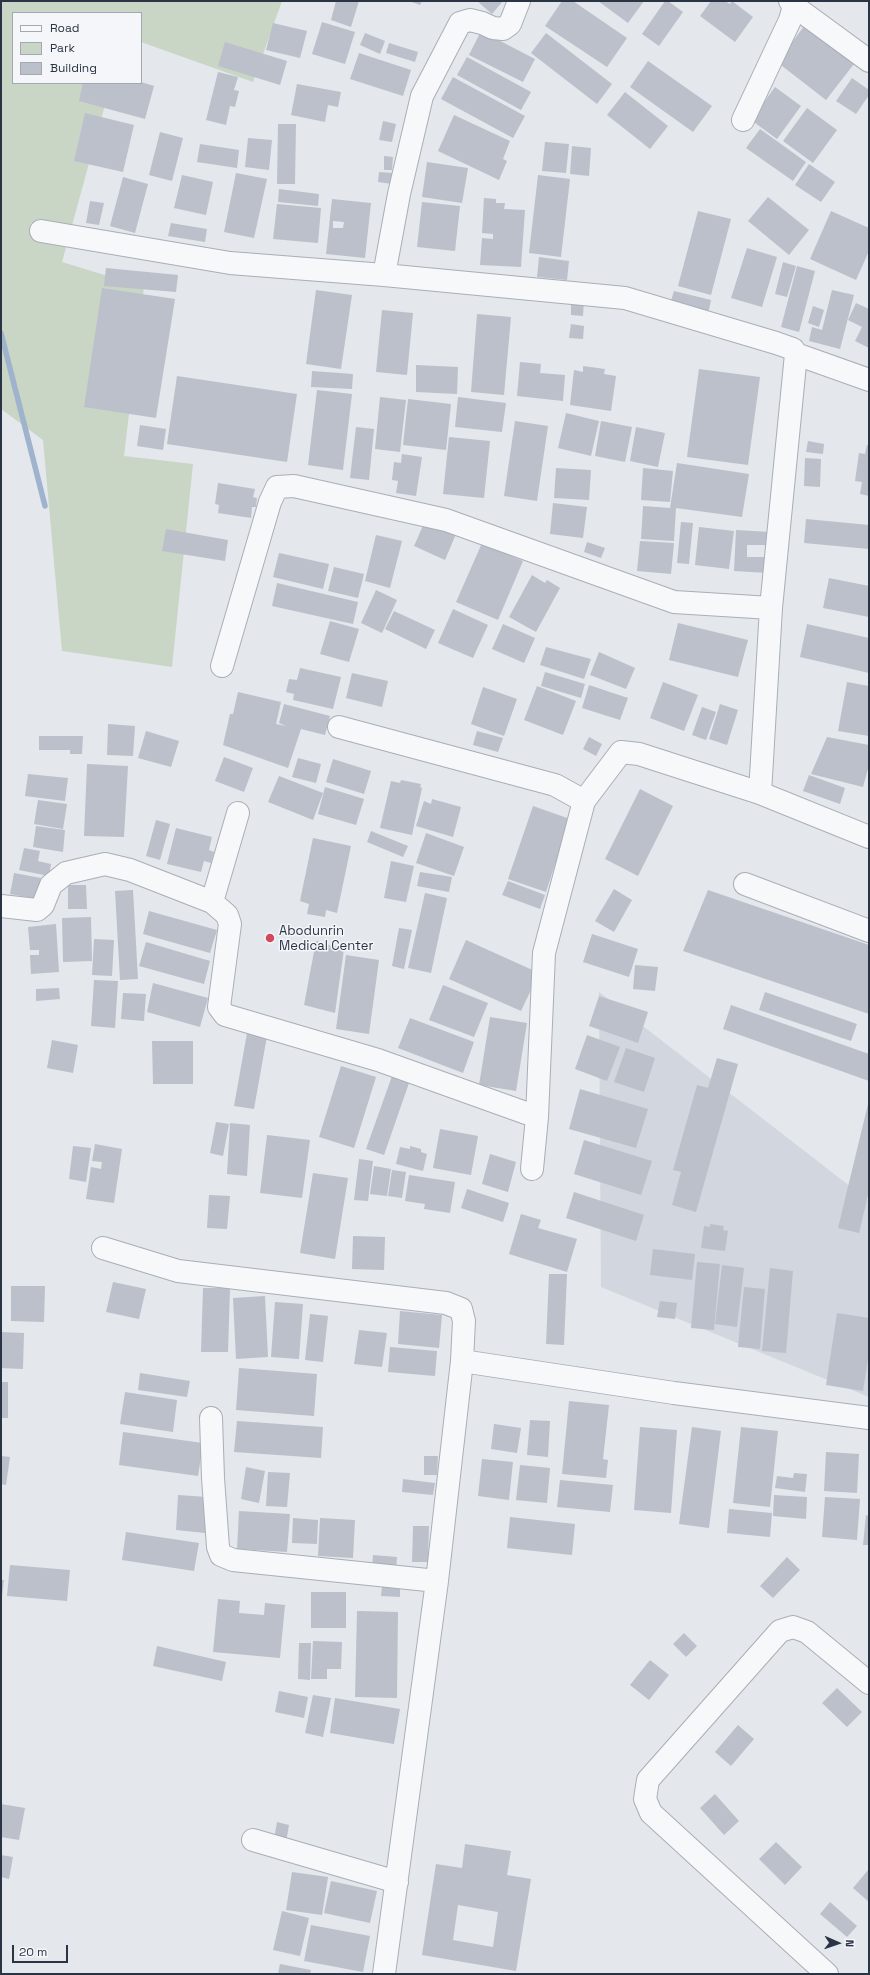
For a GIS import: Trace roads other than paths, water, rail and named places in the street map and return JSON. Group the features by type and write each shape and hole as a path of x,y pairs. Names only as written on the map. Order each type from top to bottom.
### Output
{"street":[{"path":"384,275 399,194 422,96 460,23 470,20 503,29 510,24 519,1"},
{"path":"743,120 790,20 792,4 869,61"},
{"path":"41,231 230,264 384,275 625,298 793,349 796,354 771,608 760,793"},
{"path":"796,354 869,380"},
{"path":"222,666 270,502 277,487 294,486 446,520 674,602 771,608"},
{"path":"339,727 555,785 584,801"},
{"path":"532,1169 537,1117 544,952 584,801 621,752 639,754 693,769 760,793 869,837"},
{"path":"212,902 238,813"},
{"path":"1,906 37,910 44,906 51,885 66,873 105,864 130,870 212,902 227,915 230,924 218,1007 225,1015 378,1060 537,1117"},
{"path":"745,884 869,931"},
{"path":"103,1248 178,1271 446,1303 461,1309 464,1321 462,1361 437,1581 384,1974"},
{"path":"462,1361 674,1393 869,1418"},
{"path":"211,1418 213,1478 218,1547 221,1555 233,1560 437,1581"},
{"path":"827,1974 651,1813 645,1799 648,1780 780,1631 793,1628 807,1632 869,1683"},
{"path":"253,1840 397,1882"}],"waterway":[{"path":"1,333 45,506"}],"place":[{"name":"Abodunrin Medical Center","path":"270,938"}]}
